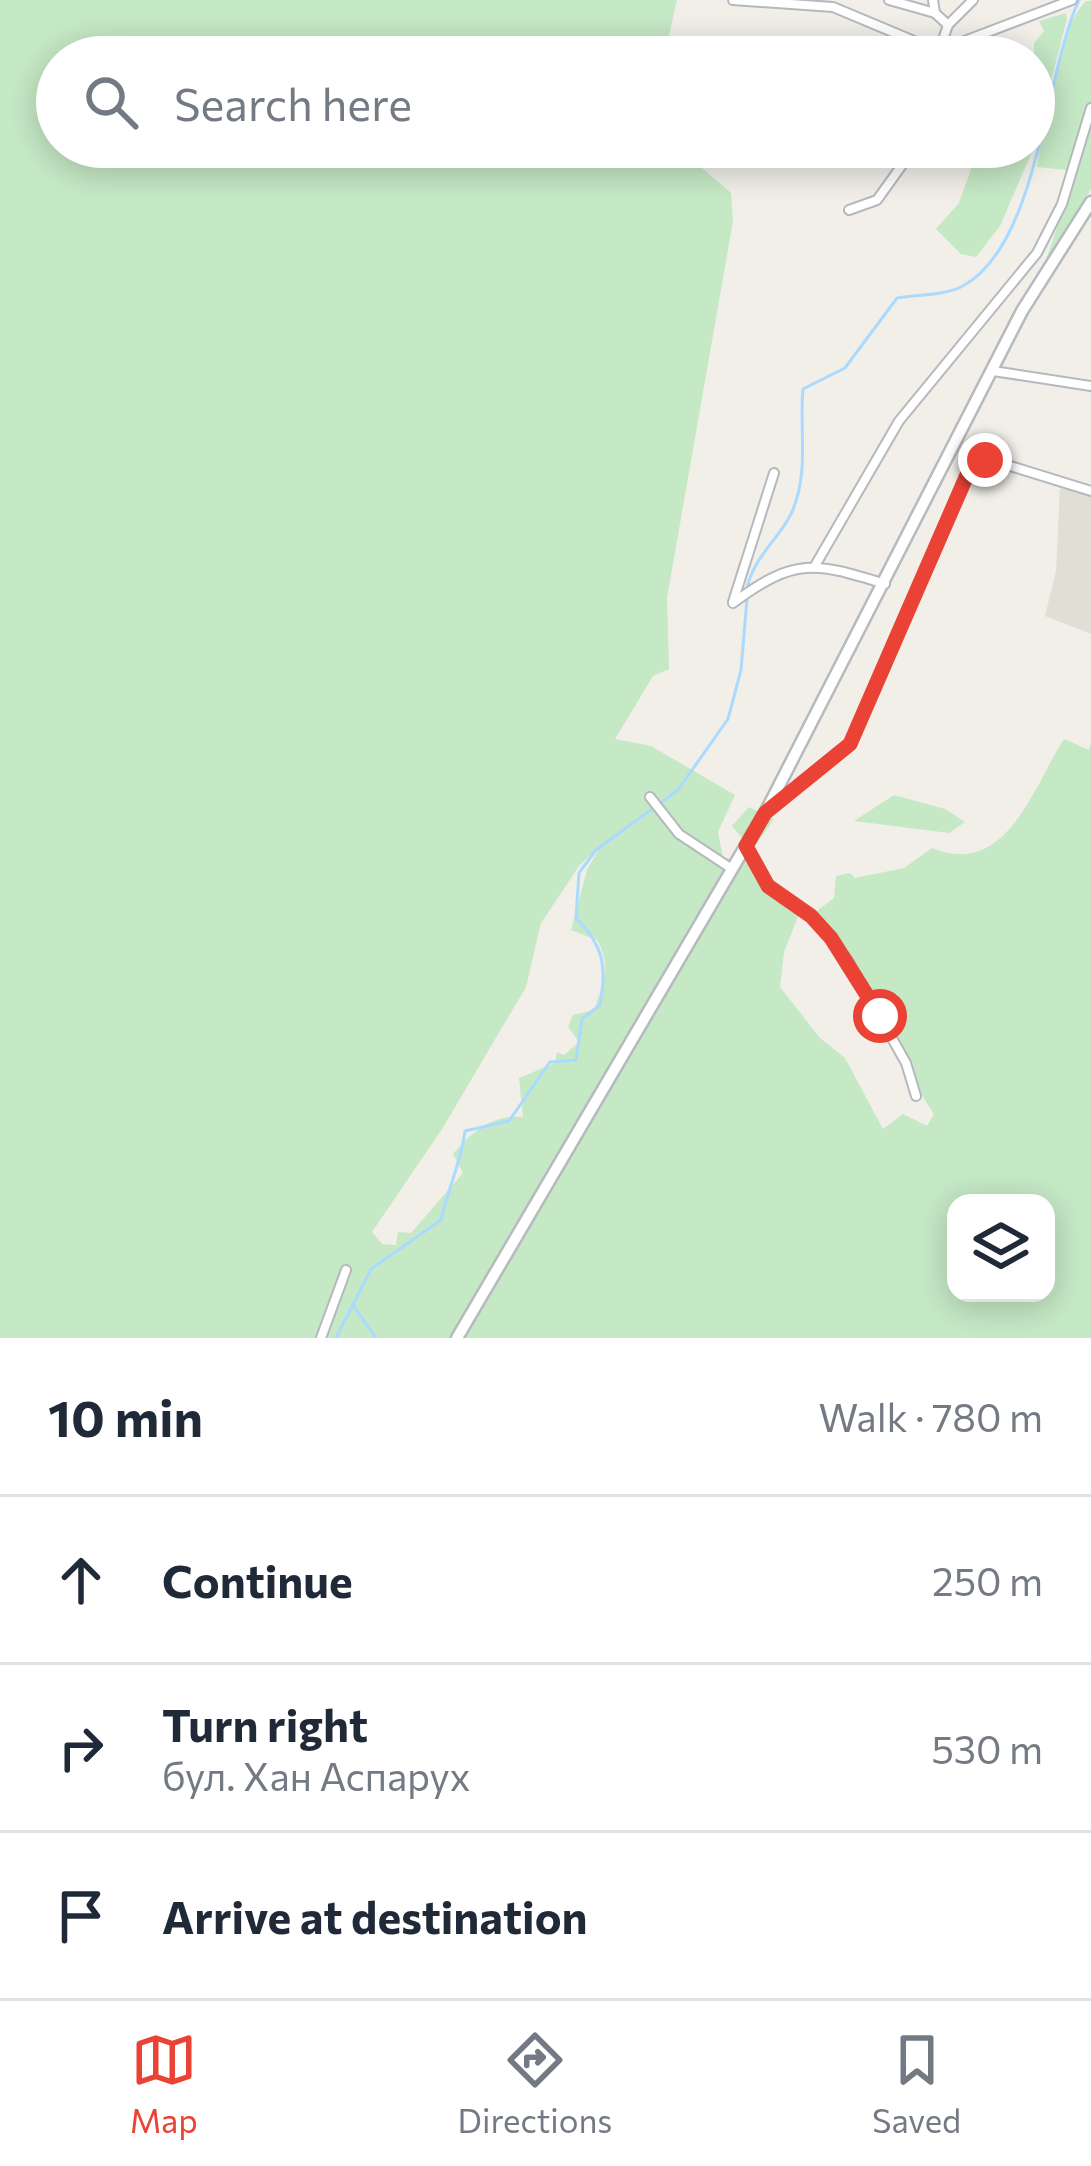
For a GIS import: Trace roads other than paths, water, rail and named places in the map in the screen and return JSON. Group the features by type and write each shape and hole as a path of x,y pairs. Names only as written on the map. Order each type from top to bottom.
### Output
{"main road":[{"path":"457,1338 765,813 993,371 1091,202"}],"street":[{"path":"733,0 833,8 896,36"},
{"path":"889,0 935,13 948,25"},
{"path":"933,0 935,13"},
{"path":"944,36 948,25 973,0"},
{"path":"982,36 1072,0"},
{"path":"816,564 899,421 1037,253 1061,204 1091,108"},
{"path":"849,210 877,200 900,168"},
{"path":"993,371 1091,386"},
{"path":"765,813 850,744 972,468 992,460 1091,491"},
{"path":"774,472 733,603 778,572 816,564 885,584"},
{"path":"654,803 679,834 732,869"},
{"path":"746,846 768,886 811,916 847,959 906,1063 916,1096"},
{"path":"321,1338 346,1270"}],"waterway":[{"path":"1055,80 1079,0"},
{"path":"747,589 754,568 797,499 803,389 845,368 897,298 961,287 987,266 1007,236 1033,168"},
{"path":"336,1338 371,1269 441,1220 465,1131 509,1121 550,1062 576,1060 582,1019 600,1005 603,979 598,948 576,918 579,873 596,850 678,790 728,719 741,670 747,599"},
{"path":"353,1305 376,1338"}]}
